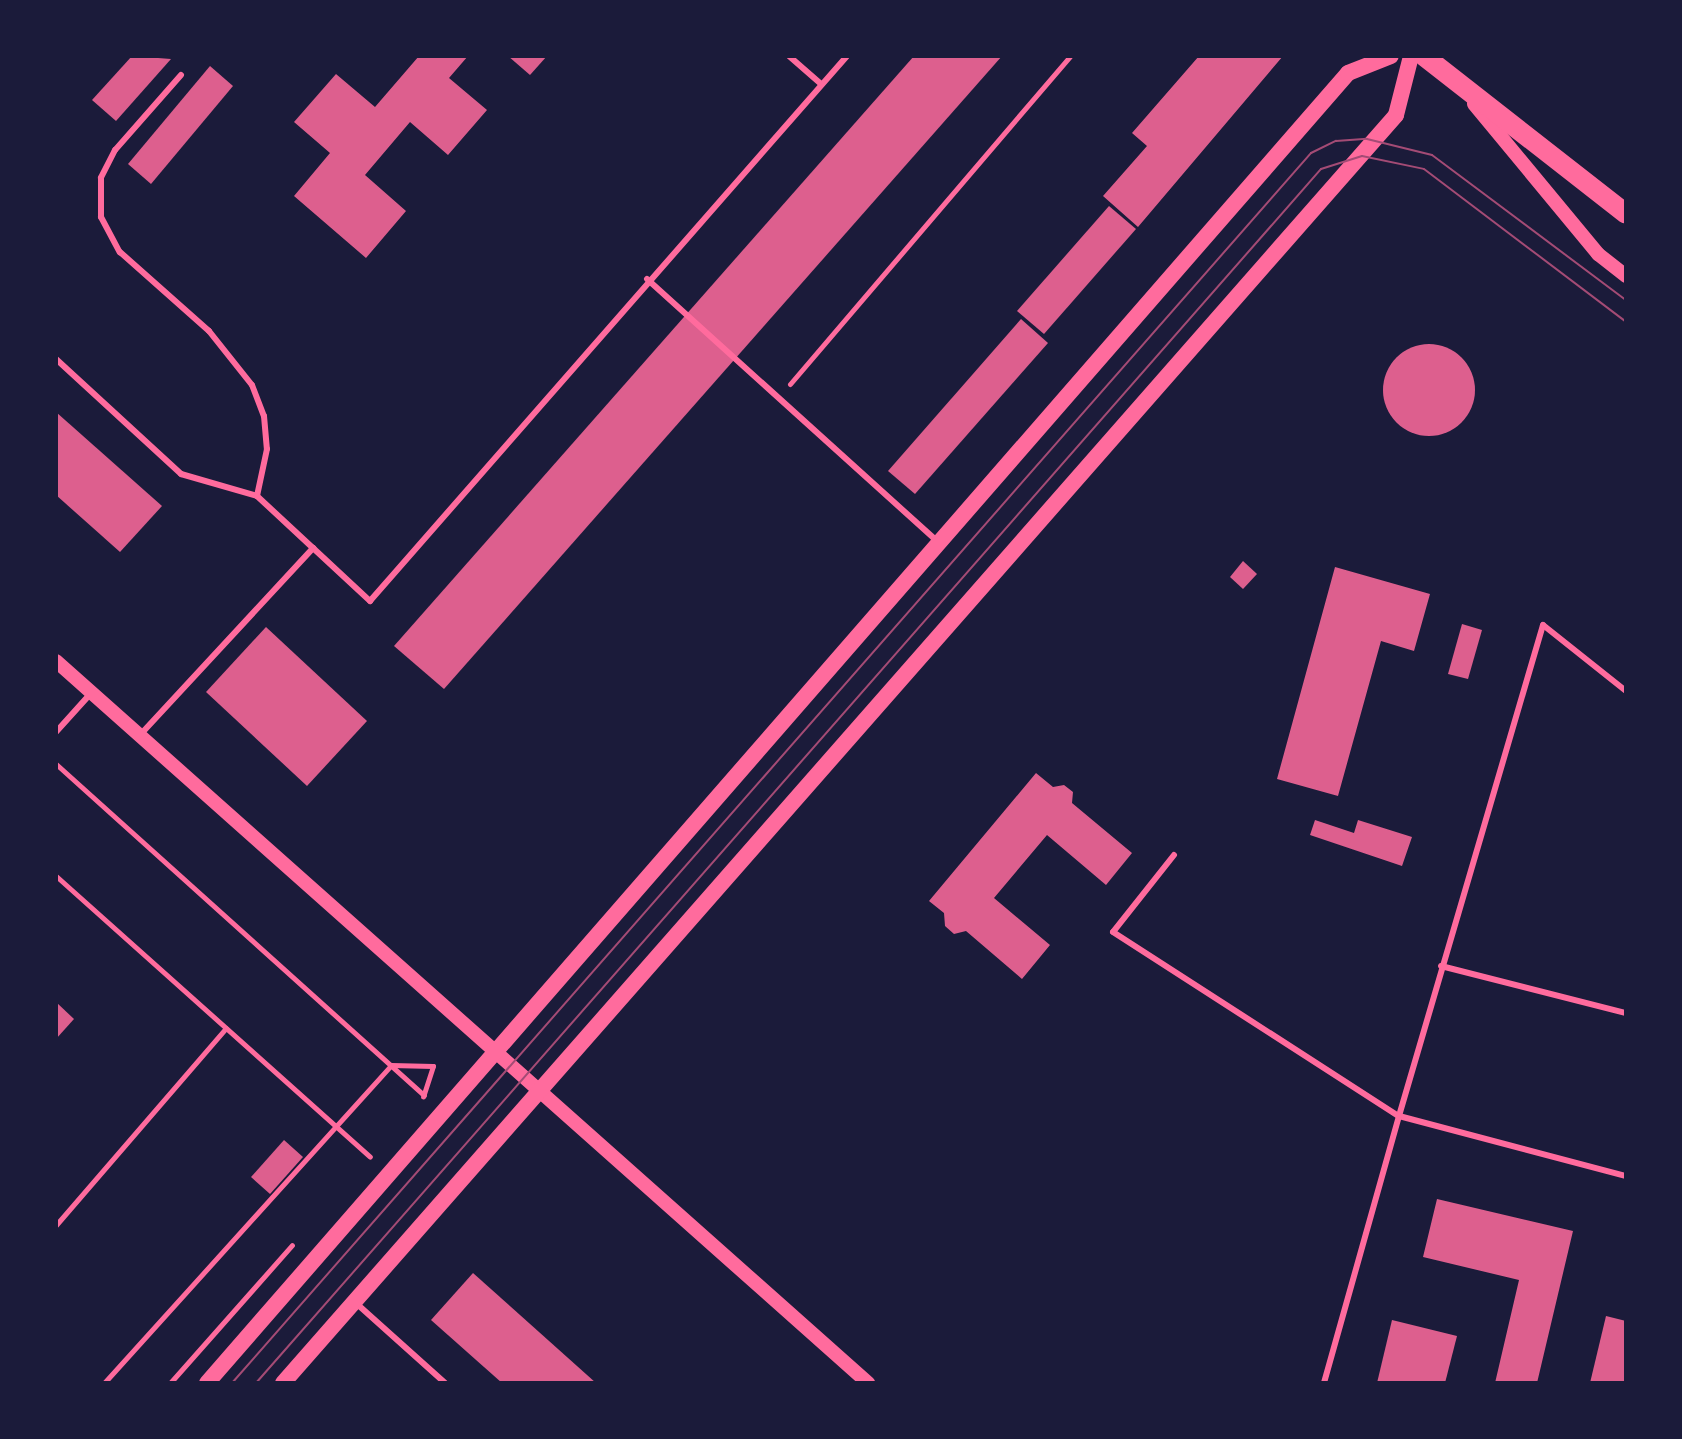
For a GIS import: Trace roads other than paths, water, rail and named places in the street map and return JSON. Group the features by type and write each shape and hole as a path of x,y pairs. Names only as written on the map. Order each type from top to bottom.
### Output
{"main road":[{"path":"207,1383 1348,73 1391,56"},
{"path":"283,1383 1396,115 1411,56"},
{"path":"1424,56 1466,94 1626,214"}],"street":[{"path":"1466,94 1598,254 1626,276"},
{"path":"56,661 868,1383"}],"lane":[{"path":"789,56 821,84"},
{"path":"56,359 181,474 257,496 370,601 647,279 847,56"},
{"path":"181,75 115,150 101,178 101,217 120,252 209,331 252,385 264,416 267,449 257,496"},
{"path":"647,279 939,544"},
{"path":"140,735 313,548"},
{"path":"1324,1383 1441,966 1543,625 1626,691"},
{"path":"56,732 92,692"},
{"path":"1174,855 1113,932 1399,1116 1626,1176"},
{"path":"1441,966 1626,1013"},
{"path":"354,1302 445,1383"}],"tram line":[{"path":"232,1383 1311,153 1336,141 1367,139 1432,155 1626,300"},
{"path":"256,1383 1321,169 1362,156 1424,169 1626,322"}]}
